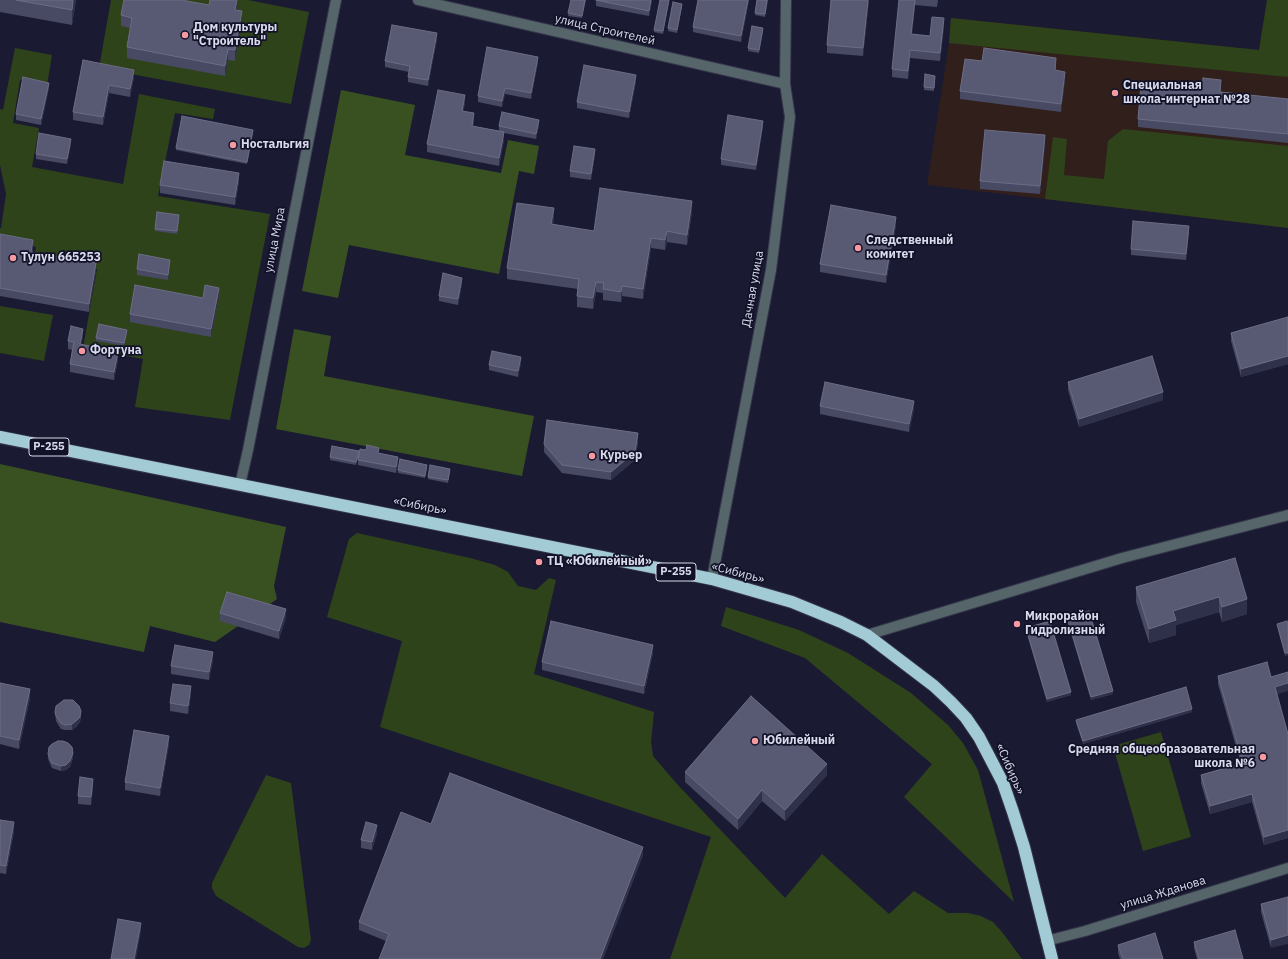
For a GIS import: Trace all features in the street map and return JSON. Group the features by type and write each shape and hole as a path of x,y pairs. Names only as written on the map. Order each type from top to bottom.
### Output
{"highway":[{"name":"«Сибирь»","path":"0,437 712,579 792,602 841,622 867,635 929,682 966,718 979,737 1003,783 1013,812 1024,847 1046,940 1052,959"}],"street":[{"name":"улица Мира","path":"240,485 336,0"},
{"name":"улица Строителей","path":"418,0 785,84"},
{"name":"Дачная улица","path":"712,579 772,262 790,117 785,84 786,0"},
{"path":"867,635 1122,558 1288,515"},
{"name":"улица Жданова","path":"1046,940 1085,931 1288,868"}],"shaded area":[{"name":"Специальная школа-интернат №28","path":"1267,0 1288,0 1288,228 927,185 949,43 951,18 1259,50"}],"green space":[{"path":"111,0 248,0 309,12 291,104 99,68"},
{"path":"1267,0 1288,0 1288,77 949,43 951,18 1259,50"},
{"path":"15,48 52,55 47,85 20,80 13,123 39,128 32,167 123,184 139,94 215,109 213,119 175,113 158,196 270,214 230,420 135,407 143,359 83,348 97,269 34,258 36,247 0,240 0,228 6,194 0,165 0,109 3,110"},
{"path":"341,90 415,105 405,155 501,173 508,140 539,146 534,174 519,171 499,274 349,245 338,298 302,291"},
{"path":"1123,129 1288,146 1288,228 1045,199 1053,137 1067,139 1064,175 1104,179 1108,141"},
{"path":"0,306 53,315 44,361 0,353"},
{"path":"294,329 331,336 324,376 534,416 522,476 276,429"},
{"path":"0,464 286,527 274,586 277,599 215,642 150,626 144,652 0,622"},
{"path":"357,533 495,565 508,572 518,586 536,590 549,578 556,580 534,674 654,712 651,742 653,756 677,784 785,898 822,854 889,914 914,891 948,913 968,913 981,916 993,922 1022,959 670,959 711,837 380,727 402,641 327,617 349,539"},
{"path":"726,607 799,630 848,653 911,693 948,725 963,743 978,770 1014,902 904,797 932,764 805,658 721,626"},
{"path":"1161,732 1191,837 1143,851 1113,746"},
{"path":"266,775 291,783 311,940 309,945 304,948 298,947 216,896 212,888 212,883"}],"building":[{"path":"16,0 73,0 72,10"},
{"name":"Дом культуры \"Строитель\"","path":"124,0 181,0 209,5 210,0 237,0 235,10 242,11 235,50 228,49 225,66 127,47 132,18 121,15"},
{"path":"571,0 585,0 582,16 568,13"},
{"path":"596,0 651,0 649,11"},
{"path":"660,0 669,0 663,31 654,30"},
{"path":"698,0 748,0 741,36 693,27"},
{"path":"757,0 767,0 765,14 755,13"},
{"path":"831,0 868,0 863,48 827,45"},
{"path":"899,0 915,0 911,34 930,36 932,17 944,18 940,53 910,50 908,71 892,69"},
{"path":"673,2 682,4 677,30 668,28"},
{"path":"392,25 437,33 428,80 408,77 410,66 385,61"},
{"path":"752,26 763,28 759,50 748,48"},
{"path":"487,47 538,57 531,93 505,88 502,101 478,96"},
{"path":"984,48 1056,58 1055,70 1065,72 1061,104 960,91 965,59 982,61"},
{"path":"83,60 134,70 130,89 109,85 103,117 73,112"},
{"path":"584,65 636,75 629,112 577,102"},
{"path":"925,74 935,76 934,88 924,87"},
{"path":"23,77 49,83 41,119 16,114"},
{"path":"1203,78 1221,80 1220,92 1288,99 1288,134 1138,119 1141,84 1202,90"},
{"path":"438,90 465,95 462,111 474,113 472,126 504,132 499,158 427,144"},
{"path":"502,112 539,120 536,134 499,126"},
{"path":"728,115 763,121 756,165 721,159"},
{"path":"182,116 253,130 247,162 176,148"},
{"path":"985,130 1045,135 1040,186 980,181"},
{"path":"39,133 71,139 67,159 36,154"},
{"path":"574,146 595,149 591,174 570,171"},
{"path":"164,161 239,173 235,197 160,185"},
{"path":"600,188 692,201 687,235 667,231 665,240 651,238 643,289 622,286 621,292 603,289 604,283 596,282 593,298 577,296 579,279 507,268 517,203 554,208 551,224 594,231"},
{"name":"Следственный комитет","path":"831,205 896,217 886,275 820,264"},
{"path":"157,212 179,215 177,231 155,229"},
{"path":"1133,221 1189,226 1186,254 1131,249"},
{"path":"0,234 33,240 31,252 96,263 89,304 0,288"},
{"path":"139,254 170,260 168,275 137,269"},
{"path":"443,273 462,278 458,299 439,296"},
{"path":"135,285 203,298 205,285 219,288 211,329 130,314"},
{"path":"1288,317 1288,356 1241,369 1231,333"},
{"path":"99,324 127,330 124,343 96,338"},
{"path":"71,326 83,329 80,344 118,352 114,372 70,364 74,342 68,341"},
{"path":"492,351 521,357 518,371 489,365"},
{"path":"1152,356 1163,392 1079,419 1068,382"},
{"path":"825,382 914,401 909,424 820,406"},
{"name":"Курьер","path":"547,420 638,433 635,452 611,472 562,465 544,444"},
{"path":"367,445 379,448 378,453 398,457 396,467 358,460 360,449 366,450"},
{"path":"332,446 359,451 356,462 330,457"},
{"path":"400,459 427,465 425,476 398,470"},
{"path":"430,465 450,469 448,480 428,477"},
{"path":"1235,558 1247,599 1222,607 1219,597 1173,611 1176,620 1149,629 1136,587"},
{"path":"227,592 286,609 279,631 220,613"},
{"path":"1089,611 1113,691 1091,697 1067,617"},
{"path":"551,621 653,645 644,686 542,662"},
{"path":"1050,621 1071,692 1047,699 1026,628"},
{"path":"1287,621 1288,653 1285,653 1277,624"},
{"path":"175,645 213,652 209,672 171,666"},
{"name":"Средняя общеобразовательная школа №6","path":"1267,662 1271,677 1288,672 1288,683 1275,687 1288,734 1288,830 1264,837 1252,794 1210,806 1201,775 1243,763 1218,676"},
{"path":"0,683 30,689 19,740 0,736"},
{"path":"173,684 191,686 188,706 170,703"},
{"path":"1186,687 1192,709 1083,741 1076,720"},
{"name":"Юбилейный","path":"751,696 827,764 785,810 762,790 738,819 685,772"},
{"path":"64,700 73,700 79,706 81,711 80,717 72,724 65,725 61,723 56,716 56,706"},
{"path":"134,730 169,736 160,788 125,782"},
{"path":"58,741 68,743 72,747 73,753 70,761 66,765 61,766 52,763 48,754 49,747"},
{"path":"450,773 643,847 600,959 379,959 389,934 359,922 401,812 431,824"},
{"path":"80,777 93,779 91,797 78,796"},
{"path":"0,820 14,822 6,866 0,865"},
{"path":"366,822 377,825 372,842 361,840"},
{"path":"1288,897 1288,935 1271,940 1261,904"},
{"path":"118,919 141,923 134,959 111,959"},
{"path":"1235,930 1243,959 1199,959 1194,942"},
{"path":"1155,933 1163,959 1123,959 1118,945"}],"place":[{"name":"Дом культуры \"Строитель\"","path":"185,35"},
{"name":"Специальная школа-интернат №28","path":"1115,93"},
{"name":"Ностальгия","path":"233,145"},
{"name":"Следственный комитет","path":"858,248"},
{"name":"Тулун 665253","path":"13,258"},
{"name":"Фортуна","path":"82,351"},
{"name":"Курьер","path":"592,456"},
{"name":"ТЦ «Юбилейный»","path":"539,562"},
{"name":"Микрорайон Гидролизный","path":"1017,624"},
{"name":"Юбилейный","path":"755,741"},
{"name":"Средняя общеобразовательная школа №6","path":"1263,757"}]}
